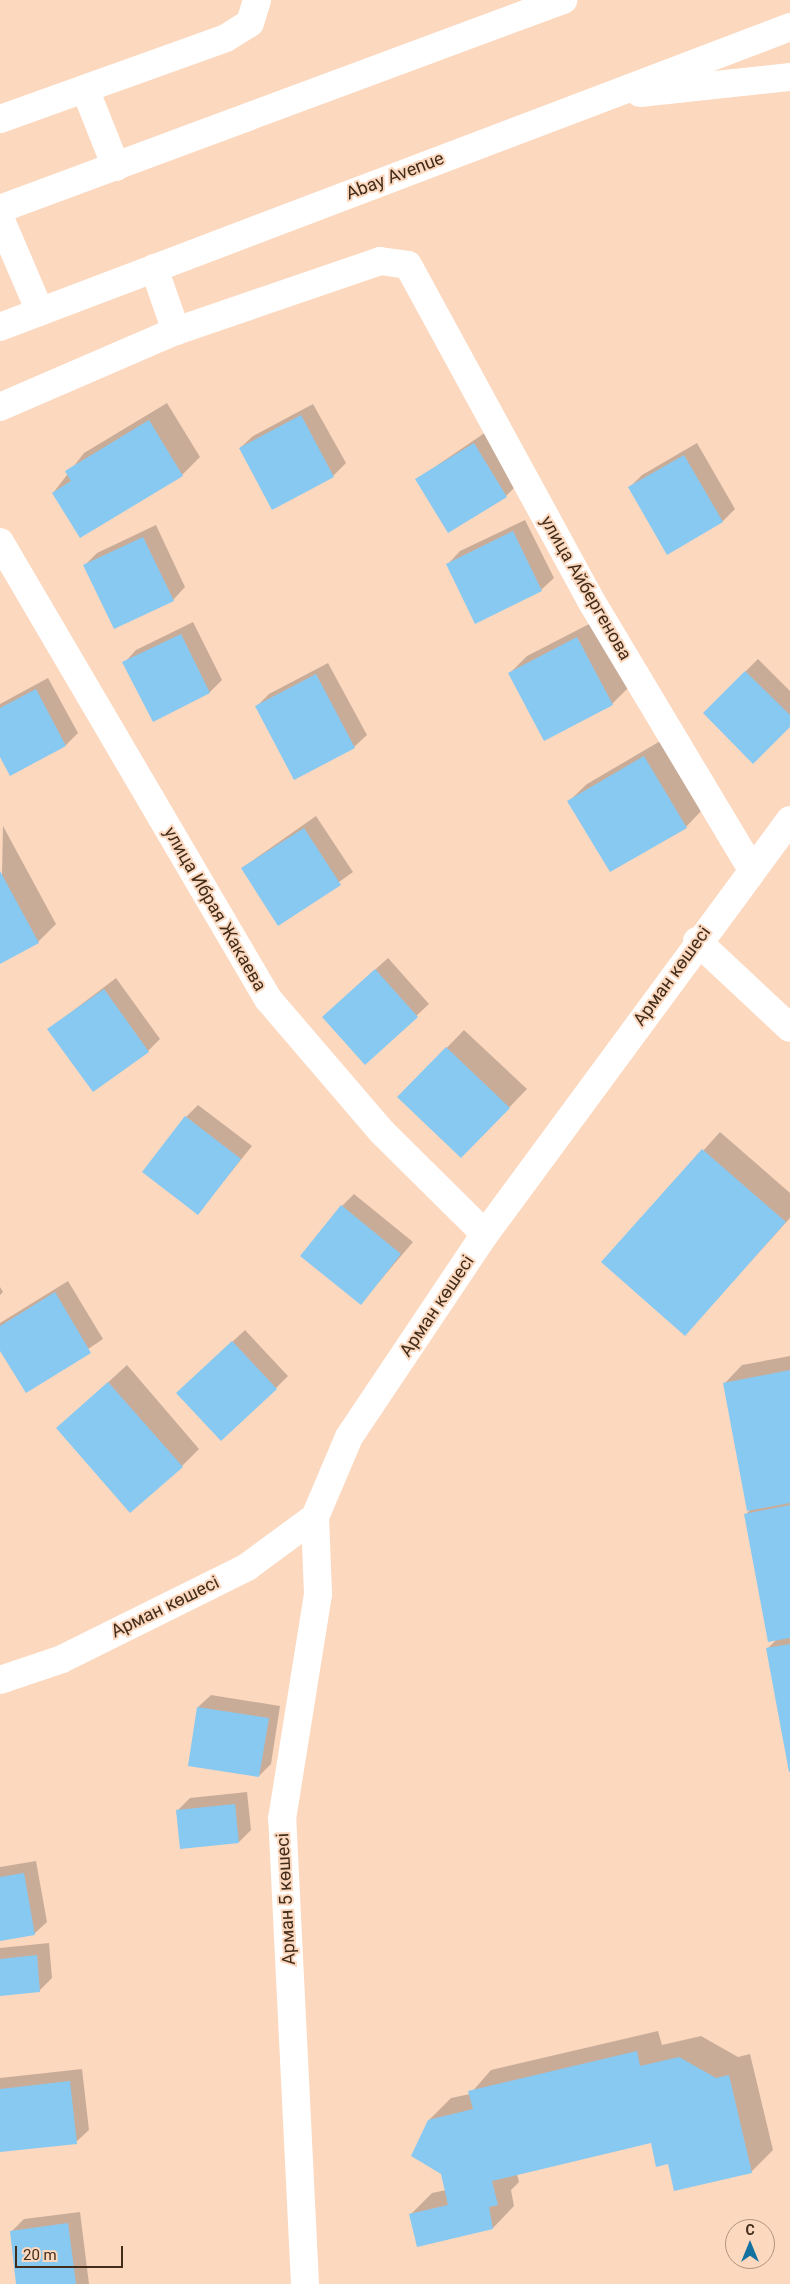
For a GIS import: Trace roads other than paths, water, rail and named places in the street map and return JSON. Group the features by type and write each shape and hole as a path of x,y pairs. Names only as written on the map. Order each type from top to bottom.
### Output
{"street":[{"path":"0,119 226,38 250,23 257,0"},
{"path":"0,209 563,0"},
{"name":"Abay Avenue","path":"0,327 597,98 790,27"},
{"path":"597,98 790,77"},
{"path":"85,89 116,167"},
{"path":"0,218 40,312"},
{"name":"улица Айбергенова","path":"176,331 380,261 408,265 593,604 751,868"},
{"path":"0,407 176,331 154,268"},
{"name":"улица Ибрая Жакаева","path":"0,542 268,999 382,1132 486,1234"},
{"name":"Арман көшесі","path":"0,1680 62,1659 247,1567 315,1517 349,1436 486,1234 697,941 751,868 790,820"},
{"path":"697,941 790,1028"},
{"name":"Арман 5 көшесі","path":"305,2284 282,1819 318,1594 315,1517"}]}
